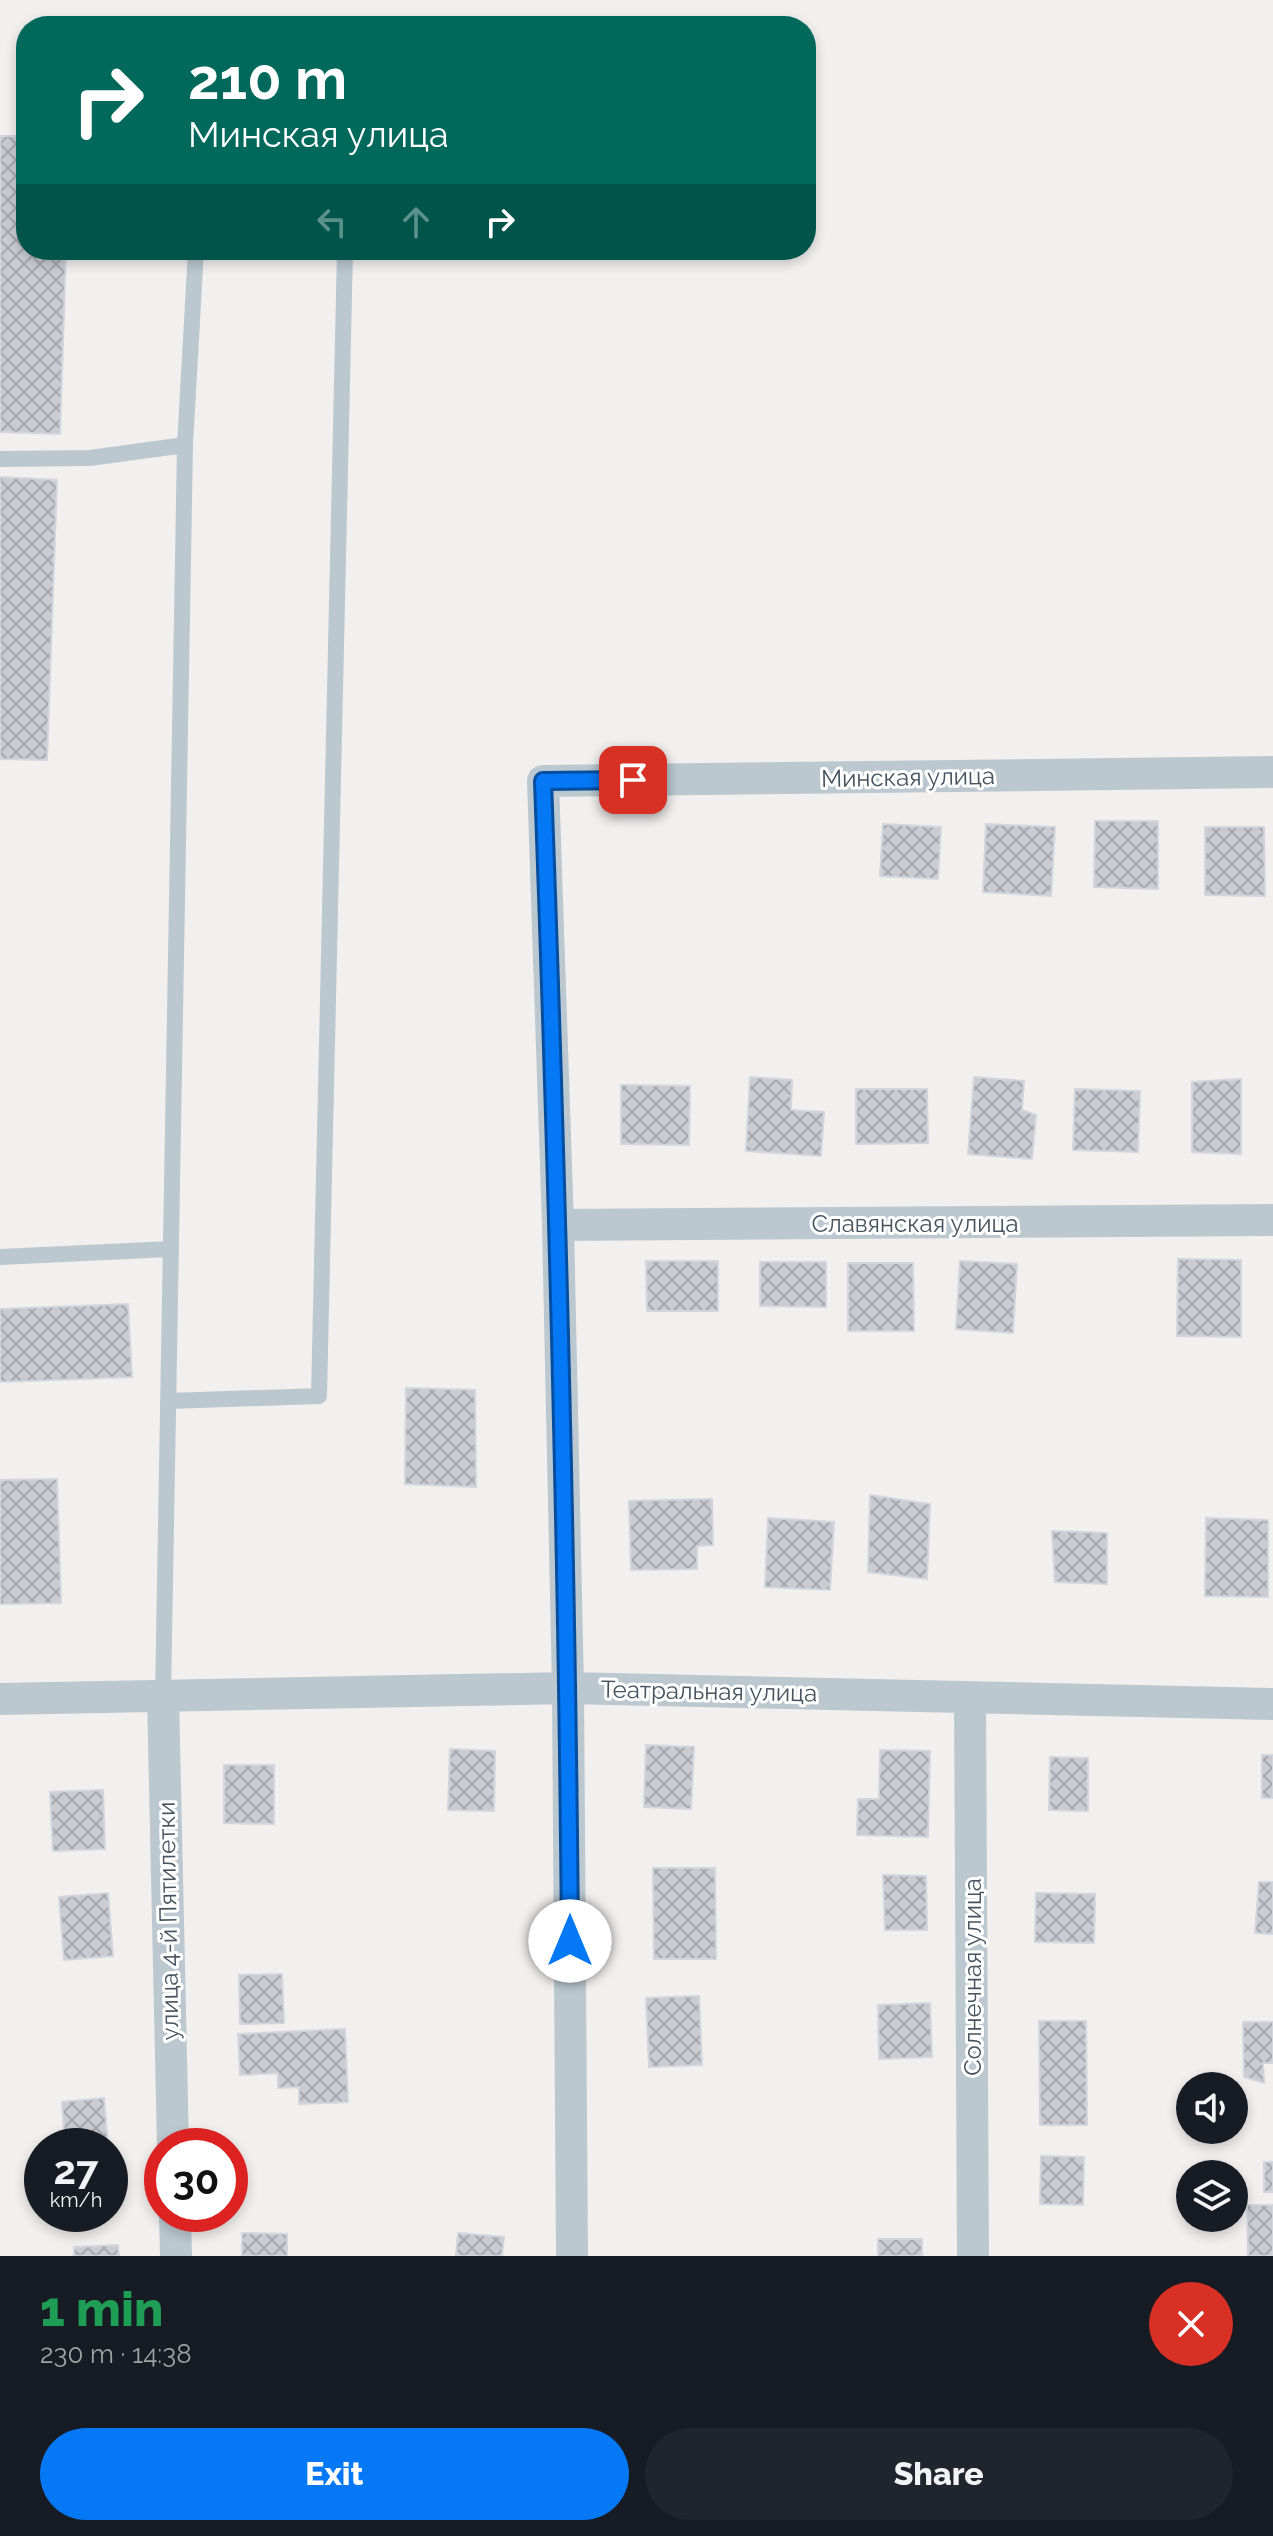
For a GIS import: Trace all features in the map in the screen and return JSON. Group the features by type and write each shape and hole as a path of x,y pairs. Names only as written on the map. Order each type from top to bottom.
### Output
{"street":[{"name":"Минская улица","path":"558,1225 543,781 1273,772"},
{"name":"Славянская улица","path":"558,1225 1273,1220"},
{"path":"558,1225 568,1688 572,2256"},
{"name":"Театральная улица","path":"0,1699 568,1688 1273,1704"},
{"name":"улица 4-й Пятилетки","path":"163,1696 173,2128"},
{"name":"Солнечная улица","path":"970,1697 973,2256"},
{"path":"175,2232 176,2256"}],"lane":[{"path":"163,1696 185,445 195,260"},
{"path":"168,1401 319,1396 345,260"},
{"path":"0,459 90,458 185,445"},
{"path":"0,1257 171,1249"}],"building":[{"path":"0,136 16,136 16,260 66,260 60,434 0,432"},
{"path":"0,477 57,480 47,760 0,759"},
{"path":"1095,821 1158,821 1158,889 1094,887"},
{"path":"883,824 941,827 938,879 880,876"},
{"path":"986,824 1055,827 1051,896 983,892"},
{"path":"1205,827 1264,827 1265,896 1205,895"},
{"path":"750,1077 792,1080 791,1110 824,1112 821,1156 746,1151"},
{"path":"974,1077 1024,1081 1022,1110 1036,1115 1032,1159 968,1154"},
{"path":"1241,1079 1241,1154 1192,1152 1192,1082"},
{"path":"621,1085 690,1086 689,1145 621,1144"},
{"path":"856,1089 927,1089 928,1143 856,1144"},
{"path":"1075,1089 1140,1091 1138,1152 1073,1150"},
{"path":"1178,1259 1241,1260 1241,1337 1177,1336"},
{"path":"646,1261 718,1261 718,1311 647,1311"},
{"path":"960,1261 1017,1264 1013,1333 956,1329"},
{"path":"760,1262 826,1262 826,1307 760,1306"},
{"path":"848,1263 913,1263 914,1331 848,1331"},
{"path":"128,1304 132,1377 0,1382 0,1309"},
{"path":"406,1388 475,1390 476,1487 405,1484"},
{"path":"57,1479 61,1603 0,1604 0,1480"},
{"path":"870,1495 930,1504 927,1579 868,1572"},
{"path":"712,1499 713,1545 697,1546 697,1569 631,1570 629,1501"},
{"path":"768,1518 834,1522 830,1590 765,1587"},
{"path":"1206,1518 1268,1520 1268,1597 1205,1596"},
{"path":"1052,1531 1107,1533 1107,1584 1055,1582"},
{"path":"646,1745 694,1747 691,1809 644,1807"},
{"path":"450,1749 495,1751 494,1811 448,1810"},
{"path":"880,1750 930,1751 928,1837 857,1835 858,1799 879,1799"},
{"path":"1262,1755 1273,1755 1273,1798 1262,1798"},
{"path":"1050,1757 1088,1758 1088,1811 1049,1810"},
{"path":"224,1765 274,1765 274,1824 224,1823"},
{"path":"103,1790 105,1849 53,1851 50,1792"},
{"path":"653,1868 715,1868 716,1959 654,1959"},
{"path":"883,1875 926,1876 927,1930 885,1930"},
{"path":"1259,1882 1273,1882 1273,1934 1255,1933"},
{"path":"108,1893 113,1956 64,1960 59,1897"},
{"path":"1036,1893 1095,1894 1094,1943 1035,1942"},
{"path":"282,1974 284,2023 240,2024 239,1975"},
{"path":"699,1996 702,2065 649,2067 646,1998"},
{"path":"930,2003 932,2057 879,2059 878,2005"},
{"path":"1039,2021 1086,2021 1087,2125 1040,2125"},
{"path":"1243,2022 1273,2022 1273,2063 1263,2063 1264,2083 1248,2078 1248,2072 1244,2072"},
{"path":"345,2029 348,2102 299,2104 299,2087 278,2088 278,2073 240,2075 238,2034"},
{"path":"104,2098 106,2128 64,2128 62,2102"},
{"path":"1041,2156 1084,2157 1083,2205 1040,2204"},
{"path":"1264,2162 1273,2162 1273,2192 1264,2192"},
{"path":"1248,2205 1273,2205 1273,2256 1248,2256"},
{"path":"242,2233 287,2234 287,2256 242,2256"},
{"path":"458,2233 504,2237 502,2256 456,2256"},
{"path":"878,2239 922,2239 922,2256 878,2256"},
{"path":"118,2245 119,2256 74,2256 74,2247"}],"route":[{"path":"570,1941 558,1225 543,781 633,780"}]}
